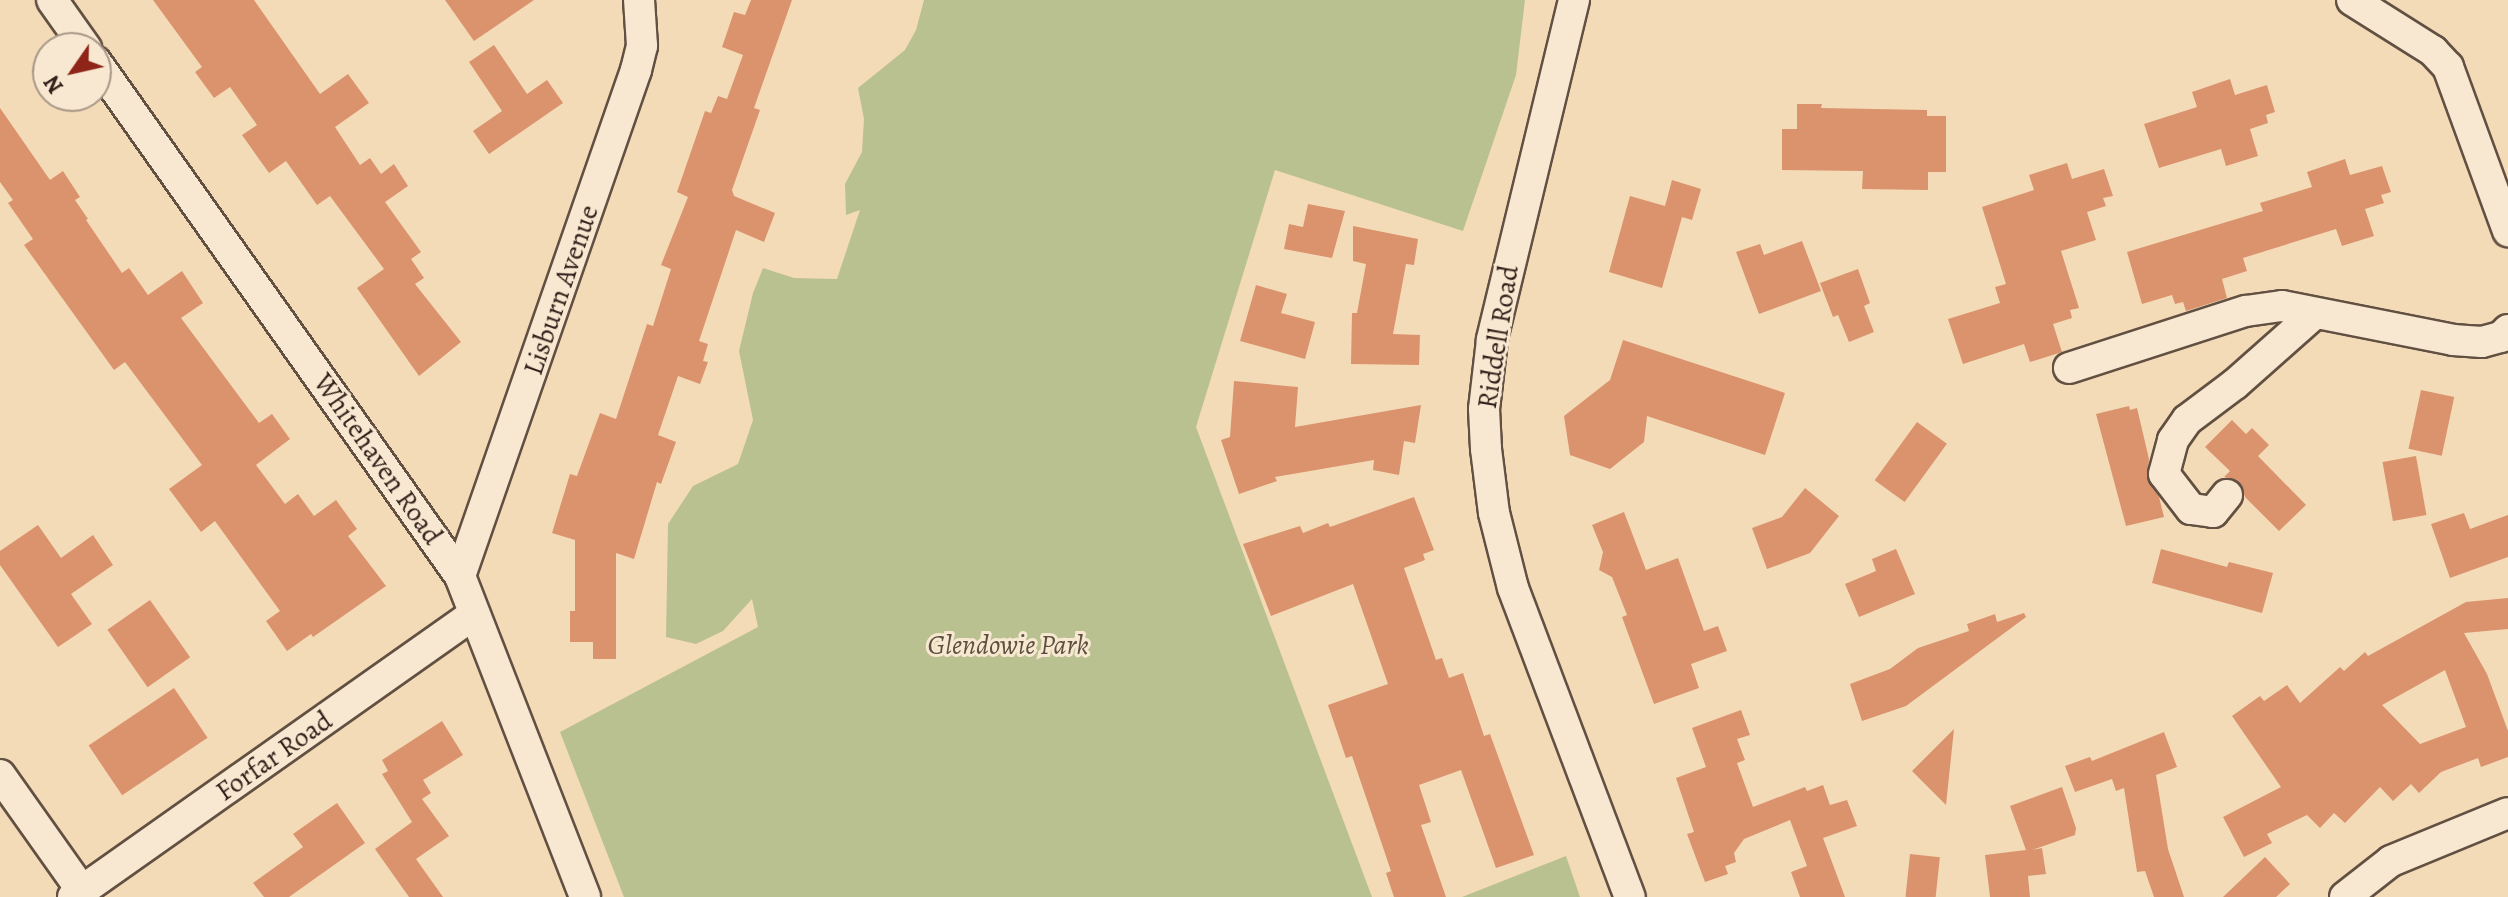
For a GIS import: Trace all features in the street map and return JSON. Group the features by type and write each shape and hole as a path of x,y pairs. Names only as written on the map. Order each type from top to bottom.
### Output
{"street":[{"path":"52,0 75,32"},
{"name":"Lisburn Avenue","path":"460,576 636,70 643,33 639,0"},
{"name":"Riddell Road","path":"1574,0 1492,340 1484,409 1486,449 1494,513 1513,588 1630,897"},
{"path":"2352,0 2433,51 2448,67 2508,231"},
{"name":"Whitehaven Road","path":"112,85 460,576 585,897"},
{"path":"2069,368 2246,311 2282,306 2467,341 2491,339 2508,330"},
{"path":"2227,495 2213,512 2191,509 2164,474 2173,440 2187,420 2235,384 2314,314"},
{"name":"Forfar Road","path":"78,894 474,614"},
{"path":"0,775 78,894"},
{"path":"2345,897 2391,861 2508,813"}],"green space":[{"name":"Glendowie Park","path":"924,0 1525,0 1516,75 1463,231 1275,170 1196,427 1372,897 624,897 560,732 758,627 752,599 723,631 696,644 666,637 668,524 693,486 738,464 753,420 739,351 753,293 763,268 794,278 837,279 860,210 846,215 845,184 862,152 864,119 858,88 905,50 916,30"},
{"path":"1566,856 1580,897 1462,897"}],"building":[{"path":"153,0 254,0 320,94 348,74 369,103 335,127 360,165 370,158 381,174 394,164 408,186 385,202 421,252 411,259 424,278 415,284 461,342 419,376 357,288 384,269 330,196 317,205 286,161 269,173 242,135 257,125 230,87 214,98 195,72 202,67"},
{"path":"445,0 534,0 474,41"},
{"path":"751,0 792,0 754,108 760,110 732,190 734,196 775,213 764,242 736,230 699,341 708,344 703,361 708,362 700,384 678,376 658,435 676,442 661,484 657,482 634,559 616,553 616,659 593,659 593,642 570,642 570,611 575,611 575,540 552,533 570,474 577,476 600,413 616,419 647,324 653,326 671,269 661,265 688,197 677,192 705,111 711,113 718,96 727,99 743,55 722,47 734,12 745,15"},
{"path":"494,45 527,94 547,80 563,103 489,154 473,131 502,111 469,62"},
{"path":"2230,79 2235,95 2267,85 2275,112 2266,115 2268,123 2250,129 2258,156 2226,166 2221,149 2159,168 2144,124 2197,107 2192,92"},
{"path":"1797,104 1822,104 1821,108 1927,110 1927,116 1946,116 1946,172 1928,172 1928,190 1862,189 1863,171 1782,170 1782,129 1797,129"},
{"path":"0,108 50,180 63,171 80,197 75,200 86,220 122,273 129,268 148,295 182,271 203,303 181,318 259,423 272,414 290,439 256,465 285,504 298,494 314,516 336,500 357,529 348,536 386,586 313,637 311,634 287,651 266,621 280,611 215,521 201,532 169,489 202,465 125,362 114,370 24,245 33,239 8,203 13,200 0,182"},
{"path":"2345,159 2350,175 2382,166 2391,192 2381,195 2384,203 2365,209 2374,236 2342,246 2336,229 2243,258 2247,271 2222,279 2227,298 2186,311 2183,302 2175,304 2172,295 2142,304 2127,252 2263,211 2260,203 2312,187 2307,172"},
{"path":"2067,163 2072,179 2104,169 2113,196 2103,198 2106,206 2087,212 2096,240 2061,251 2079,308 2070,310 2072,318 2053,324 2062,352 2030,362 2024,344 1963,364 1948,319 2000,303 1995,287 2006,284 1982,207 2034,190 2029,175"},
{"path":"1672,180 1701,189 1692,220 1682,217 1662,288 1609,272 1630,196 1665,206"},
{"path":"1308,204 1345,211 1332,258 1284,249 1289,224 1303,227"},
{"path":"1353,226 1418,239 1414,265 1406,264 1393,334 1420,335 1419,365 1351,364 1352,313 1357,313 1366,264 1353,261"},
{"path":"1802,241 1821,291 1759,314 1736,252 1760,244 1764,255"},
{"path":"1858,269 1870,303 1864,306 1874,332 1849,342 1838,315 1833,317 1820,283"},
{"path":"1256,285 1287,294 1281,313 1315,322 1305,359 1240,341"},
{"path":"1623,340 1785,393 1765,455 1647,416 1644,442 1610,469 1570,455 1564,416 1610,380"},
{"path":"1234,381 1298,387 1295,427 1421,405 1415,443 1404,441 1399,475 1373,470 1374,460 1275,477 1277,481 1239,494 1221,440 1230,437"},
{"path":"2421,390 2454,397 2442,456 2409,449"},
{"path":"2129,406 2130,410 2137,408 2149,459 2147,478 2159,497 2164,517 2126,526 2096,414"},
{"path":"2232,420 2246,434 2252,428 2269,445 2258,456 2306,505 2279,531 2245,497 2239,482 2224,477 2230,471 2205,447"},
{"path":"1917,422 1947,444 1905,502 1875,480"},
{"path":"2416,456 2426,515 2393,521 2383,462"},
{"path":"1805,488 1839,516 1810,553 1767,569 1752,528 1782,517"},
{"path":"1414,497 1434,550 1423,554 1425,560 1404,568 1436,660 1442,658 1449,678 1463,673 1484,736 1490,734 1534,855 1496,868 1461,770 1419,785 1431,822 1421,825 1446,897 1394,897 1386,873 1391,871 1352,756 1346,758 1328,705 1388,684 1353,584 1271,616 1243,544 1300,526 1303,533 1328,523 1330,527"},
{"path":"1624,512 1646,570 1678,558 1704,631 1718,626 1727,651 1691,664 1699,688 1654,704 1622,617 1627,615 1612,577 1599,570 1603,552 1592,525"},
{"path":"2464,513 2470,529 2508,515 2508,557 2450,578 2431,524"},
{"path":"38,525 61,558 93,535 113,565 71,594 92,624 58,647 0,565 0,551"},
{"path":"1896,549 1915,594 1859,617 1845,584 1876,571 1872,559"},
{"path":"2161,549 2227,567 2229,562 2273,573 2262,613 2152,583"},
{"path":"2508,598 2508,629 2464,633 2487,674 2508,731 2508,757 2481,767 2478,758 2441,772 2419,793 2411,784 2393,801 2380,787 2345,823 2334,813 2320,828 2307,815 2267,834 2272,843 2244,857 2223,817 2281,787 2232,716 2260,696 2264,701 2287,685 2300,703 2340,667 2344,671 2365,652 2368,656 2466,602","holes":["2445,670 2466,727 2420,744 2382,705"]},
{"path":"150,600 190,657 148,687 107,630"},
{"path":"2024,613 2026,617 1906,706 1862,721 1850,684 1890,669 1918,648 1969,631 1967,624 1995,614 1997,622"},
{"path":"174,688 208,738 122,795 89,746"},
{"path":"1741,710 1750,735 1737,739 1745,760 1737,763 1753,807 1805,787 1807,791 1823,785 1830,805 1847,800 1857,826 1823,838 1845,897 1800,897 1791,872 1807,866 1790,820 1744,839 1734,853 1736,862 1725,866 1728,874 1705,882 1687,834 1694,832 1676,778 1706,767 1692,728"},
{"path":"442,721 463,755 423,780 431,793 422,799 449,836 416,859 443,897 409,897 375,849 412,822 382,774 388,771 382,760"},
{"path":"1954,729 1946,805 1912,771"},
{"path":"2164,732 2177,767 2156,775 2168,849 2184,897 2154,897 2145,871 2137,872 2124,788 2116,791 2112,779 2075,792 2065,766 2090,757 2092,761"},
{"path":"2062,787 2076,828 2075,835 2032,850 2042,848 2046,874 2028,876 2030,897 1990,897 1985,855 2026,850 2010,806"},
{"path":"337,803 365,843 289,897 264,897 253,883 303,847 293,834"},
{"path":"1910,854 1940,857 1936,897 1906,897"},
{"path":"2265,857 2290,884 2276,897 2223,897"}]}
